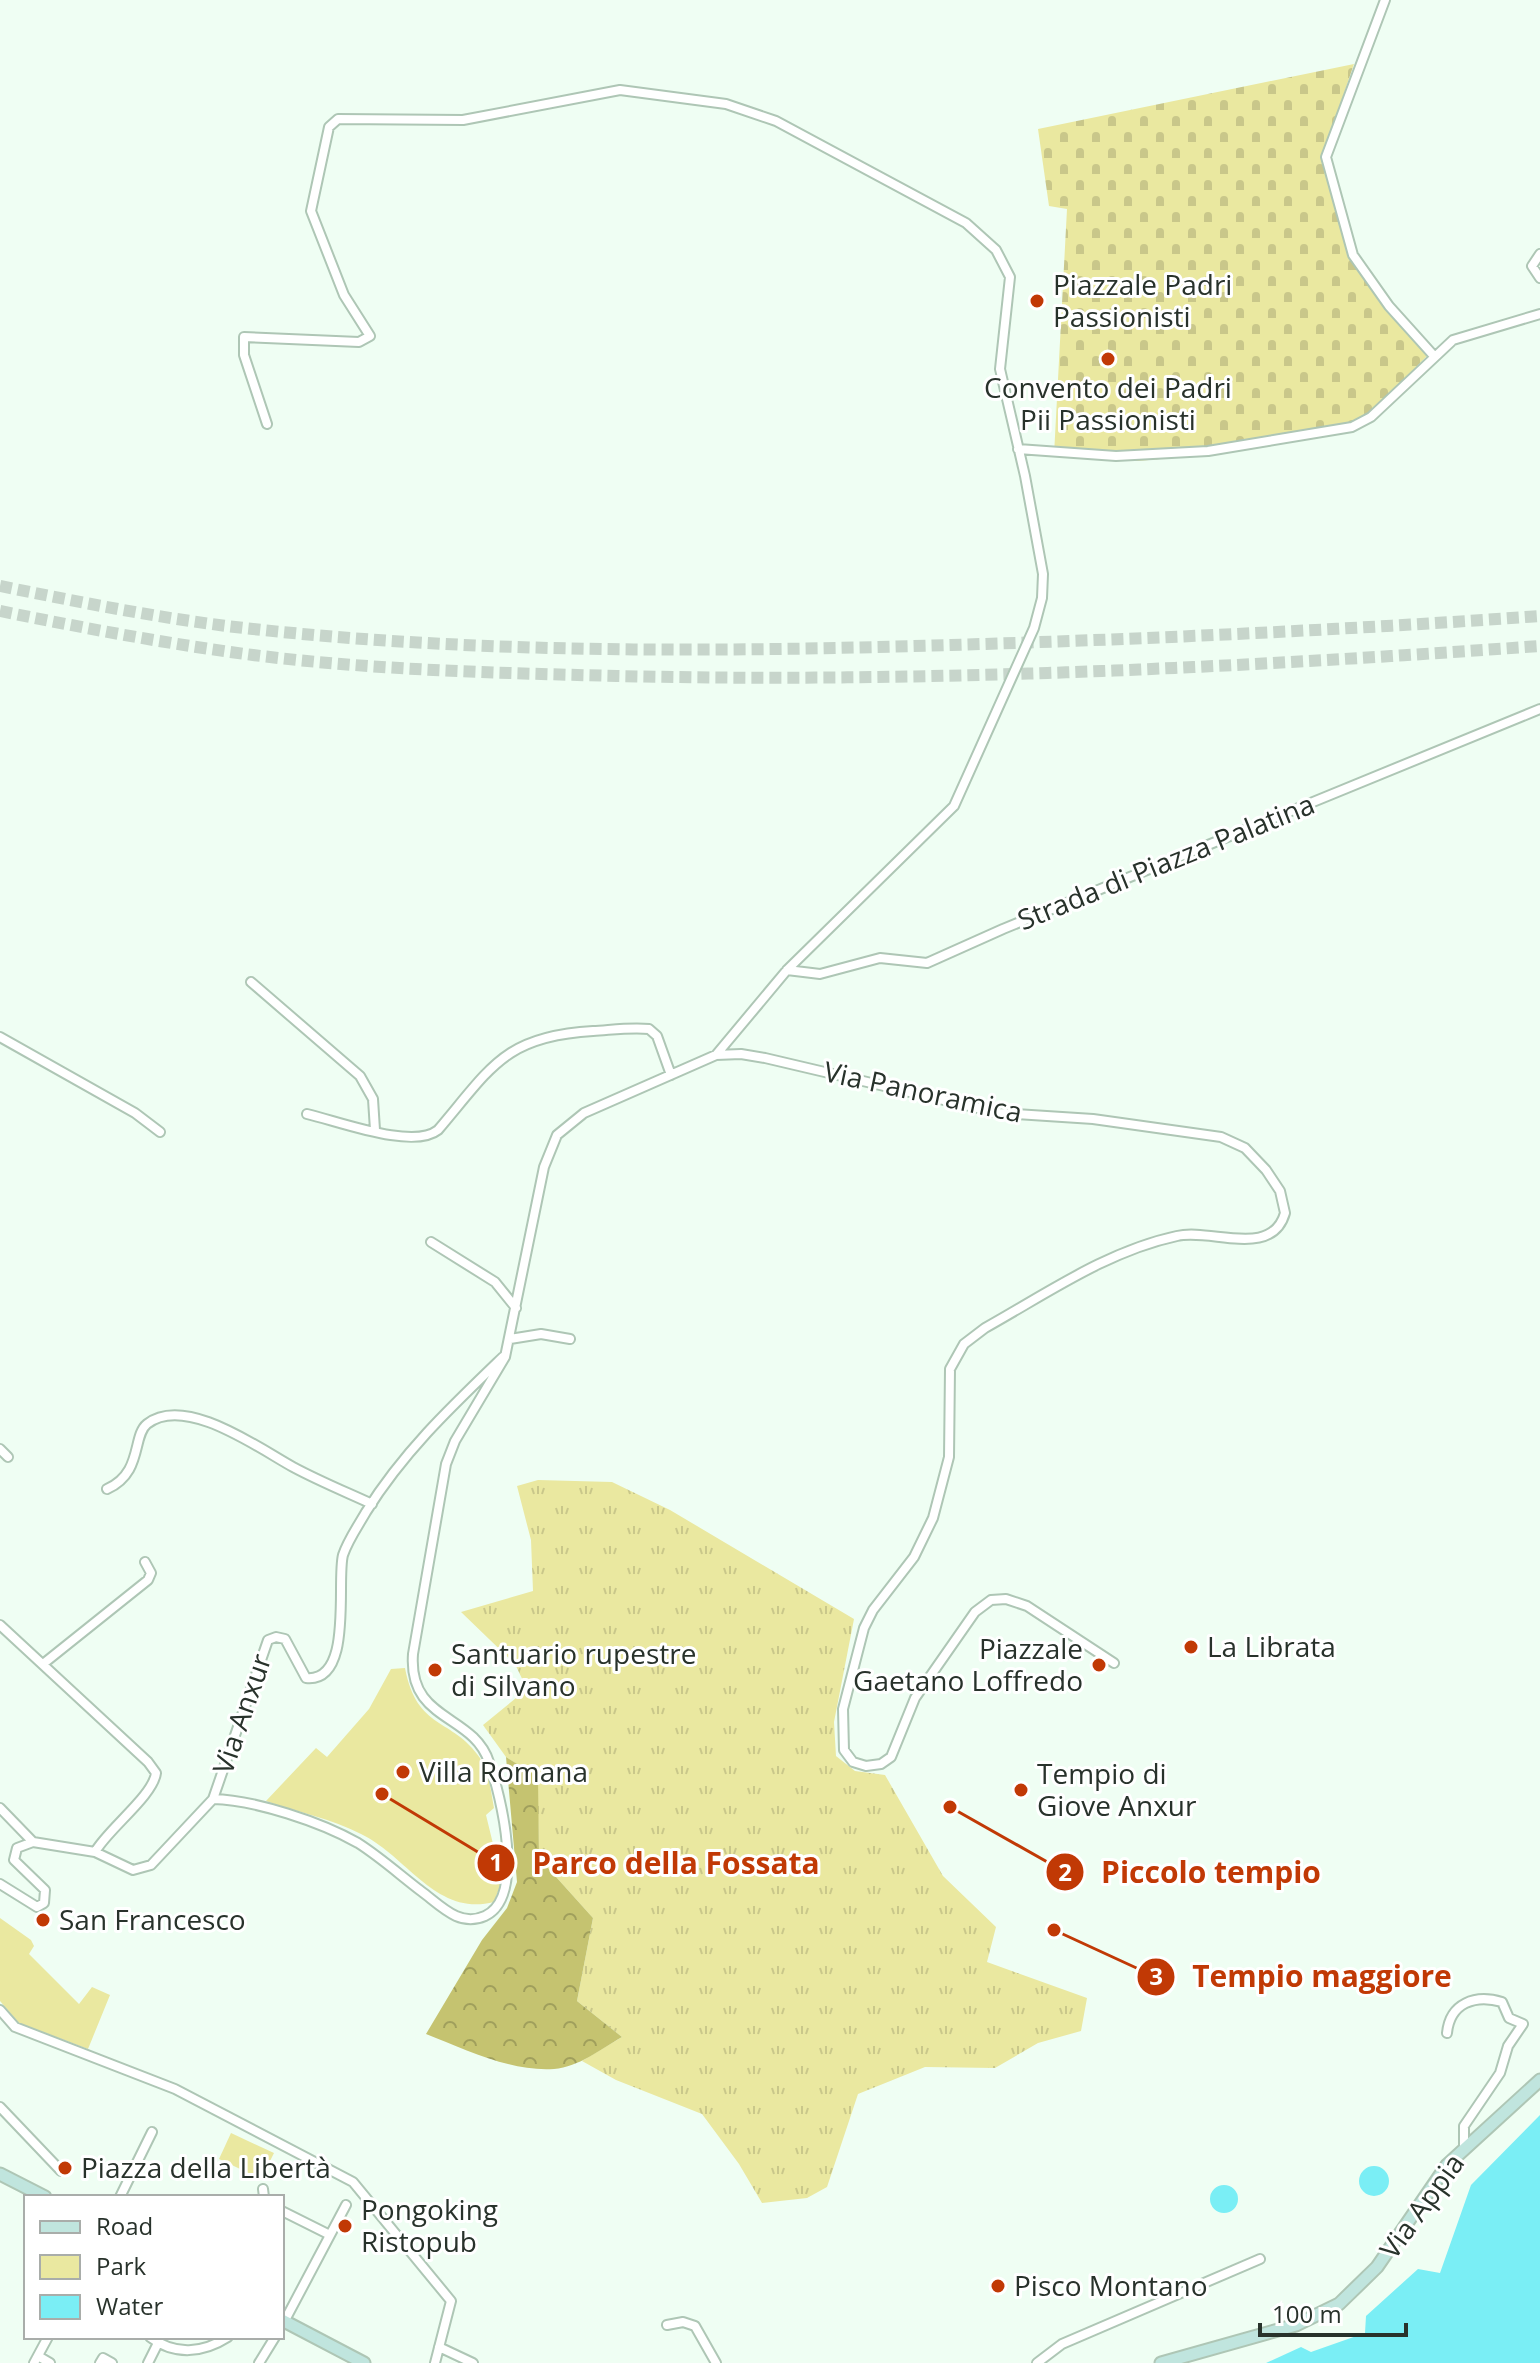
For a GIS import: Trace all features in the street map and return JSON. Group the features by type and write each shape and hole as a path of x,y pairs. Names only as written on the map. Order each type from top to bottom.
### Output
{"main road":[{"name":"Via Appia","path":"1161,2363 1296,2325 1339,2304 1377,2267 1433,2182 1464,2148 1540,2080"},
{"path":"0,2174 41,2195"},
{"path":"284,2323 364,2363"}],"street":[{"path":"1385,0 1326,157 1353,255 1389,306 1434,356"},
{"path":"267,424 244,355 244,337 359,342 370,336 342,290 311,211 332,122 342,118 463,120 625,90 726,104 763,115 959,219 987,241 1001,257 1010,277 1000,369 1042,567 1042,598 1034,628 970,777 944,819 787,970 716,1055"},
{"path":"1540,254 1532,266 1540,278"},
{"path":"1018,449 1132,456 1227,449 1347,428 1371,417 1434,356 1466,334 1540,314"},
{"name":"Strada di Piazza Palatina","path":"787,970 820,974 880,958 916,964 931,962 1003,929 1540,709"},
{"path":"251,982 360,1076 373,1099 375,1130"},
{"path":"307,1114 415,1139 427,1137 438,1130 492,1065 521,1046 550,1035 649,1029 657,1036 671,1075"},
{"path":"0,1037 135,1113 160,1132"},
{"name":"Via Panoramica","path":"213,1799 244,1803 346,1837 456,1916 482,1917 501,1902 507,1887 508,1861 489,1762 470,1735 428,1705 417,1686 413,1663 448,1458 507,1353 546,1159 557,1135 584,1113 716,1055 741,1054 765,1058 999,1113 1093,1119 1216,1136 1245,1148 1274,1181 1282,1195 1285,1213 1281,1223 1265,1237 1249,1240 1193,1233 1142,1245 979,1331 964,1344 949,1376 950,1447 940,1499 914,1557 866,1623 846,1696 842,1744 847,1756 862,1766 876,1766 891,1757 915,1698 975,1612 991,1600 1006,1599 1027,1606 1114,1663"},
{"path":"431,1242 495,1282 516,1308"},
{"path":"510,1339 541,1334 570,1339"},
{"name":"Via Anxur","path":"33,1842 95,1852 133,1870 145,1869 213,1799 268,1640 285,1639 306,1678 319,1677 328,1669 342,1611 342,1559 372,1504 416,1441 507,1353"},
{"path":"107,1489 127,1473 145,1426 157,1418 178,1416 229,1431 291,1466 372,1504"},
{"path":"0,1449 8,1457"},
{"path":"43,1664 148,1580 151,1573 145,1562"},
{"path":"0,1625 148,1762 156,1773 151,1786 112,1828 95,1852"},
{"path":"0,1808 33,1842 19,1846 14,1860 45,1890 44,1903 39,1907 28,1905 0,1884"},
{"path":"1447,2033 1450,2018 1459,2006 1476,1999 1502,2002 1509,2018 1523,2024 1508,2046 1500,2073 1465,2122 1464,2148"},
{"path":"0,2010 15,2027 175,2089 357,2184 450,2298 451,2310 435,2363"},
{"path":"0,2107 61,2171"},
{"path":"121,2195 152,2132"},
{"path":"284,2320 346,2205"},
{"path":"284,2212 330,2235"},
{"path":"1037,2363 1062,2344 1260,2259"},
{"path":"667,2325 683,2322 695,2326 716,2363"},
{"path":"47,2339 36,2360 50,2363"},
{"path":"148,2363 154,2340 176,2350 200,2350 224,2339"},
{"path":"259,2363 274,2339"},
{"path":"439,2347 473,2363"},
{"path":"100,2363 103,2358 112,2363"}],"green space":[{"path":"1354,64 1322,158 1349,256 1428,355 1362,422 1226,453 1138,461 1054,455 1067,209 1049,206 1038,129"},
{"path":"538,1480 612,1482 670,1510 854,1619 834,1722 836,1756 855,1771 885,1775 943,1876 996,1927 987,1962 1087,1998 1081,2031 1038,2043 995,2068 925,2067 858,2094 827,2187 807,2198 762,2203 739,2164 702,2114 616,2080 582,2061 622,2037 577,2001 593,1918 539,1858 537,1777 506,1757 483,1725 527,1689 515,1664 461,1612 533,1591 531,1540 517,1486"},
{"path":"405,1668 418,1703 436,1721 469,1745 486,1769 494,1808 486,1815 502,1881 494,1902 474,1904 455,1901 423,1882 378,1844 361,1834 266,1801 316,1748 327,1757 369,1709 391,1669"},
{"path":"506,1757 538,1777 539,1858 593,1918 577,2001 622,2037 590,2057 563,2068 537,2069 504,2063 426,2034 482,1940 507,1908 517,1882"},
{"path":"0,1918 31,1940 34,1946 29,1954 79,2004 92,1987 110,1995 88,2049 19,2023 0,2001"},
{"path":"231,2133 274,2153 261,2179 219,2159"}],"water":[{"path":"1540,2115 1540,2363 1266,2363 1301,2347 1311,2352 1365,2333 1366,2316 1418,2269 1440,2273 1471,2185"},
{"path":"1374,2166 1380,2167 1388,2175 1388,2187 1380,2195 1374,2196 1368,2195 1360,2187 1359,2181 1360,2175 1368,2167"},
{"path":"1224,2185 1234,2189 1238,2199 1234,2209 1224,2213 1214,2209 1210,2199 1214,2189"}],"tunnel":[{"path":"0,586 158,616 253,629 427,643 602,649 777,649 1025,643 1319,630 1540,616"},
{"path":"0,611 158,641 298,660 435,670 617,676 848,677 1079,672 1540,646"}],"place":[{"name":"Piazzale Padri Passionisti","path":"1037,301"},
{"name":"Convento dei Padri Pii Passionisti","path":"1108,359"},
{"name":"La Librata","path":"1191,1647"},
{"name":"Piazzale Gaetano Loffredo","path":"1099,1665"},
{"name":"Santuario rupestre di Silvano","path":"435,1670"},
{"name":"Villa Romana","path":"403,1772"},
{"name":"Tempio di Giove Anxur","path":"1021,1790"},
{"name":"Parco della Fossata","path":"382,1794"},
{"name":"Piccolo tempio","path":"950,1807"},
{"name":"San Francesco","path":"43,1920"},
{"name":"Tempio maggiore","path":"1054,1930"},
{"name":"Piazza della Libertà","path":"65,2168"},
{"name":"Pongoking Ristopub","path":"345,2226"},
{"name":"Pisco Montano","path":"998,2286"}]}
